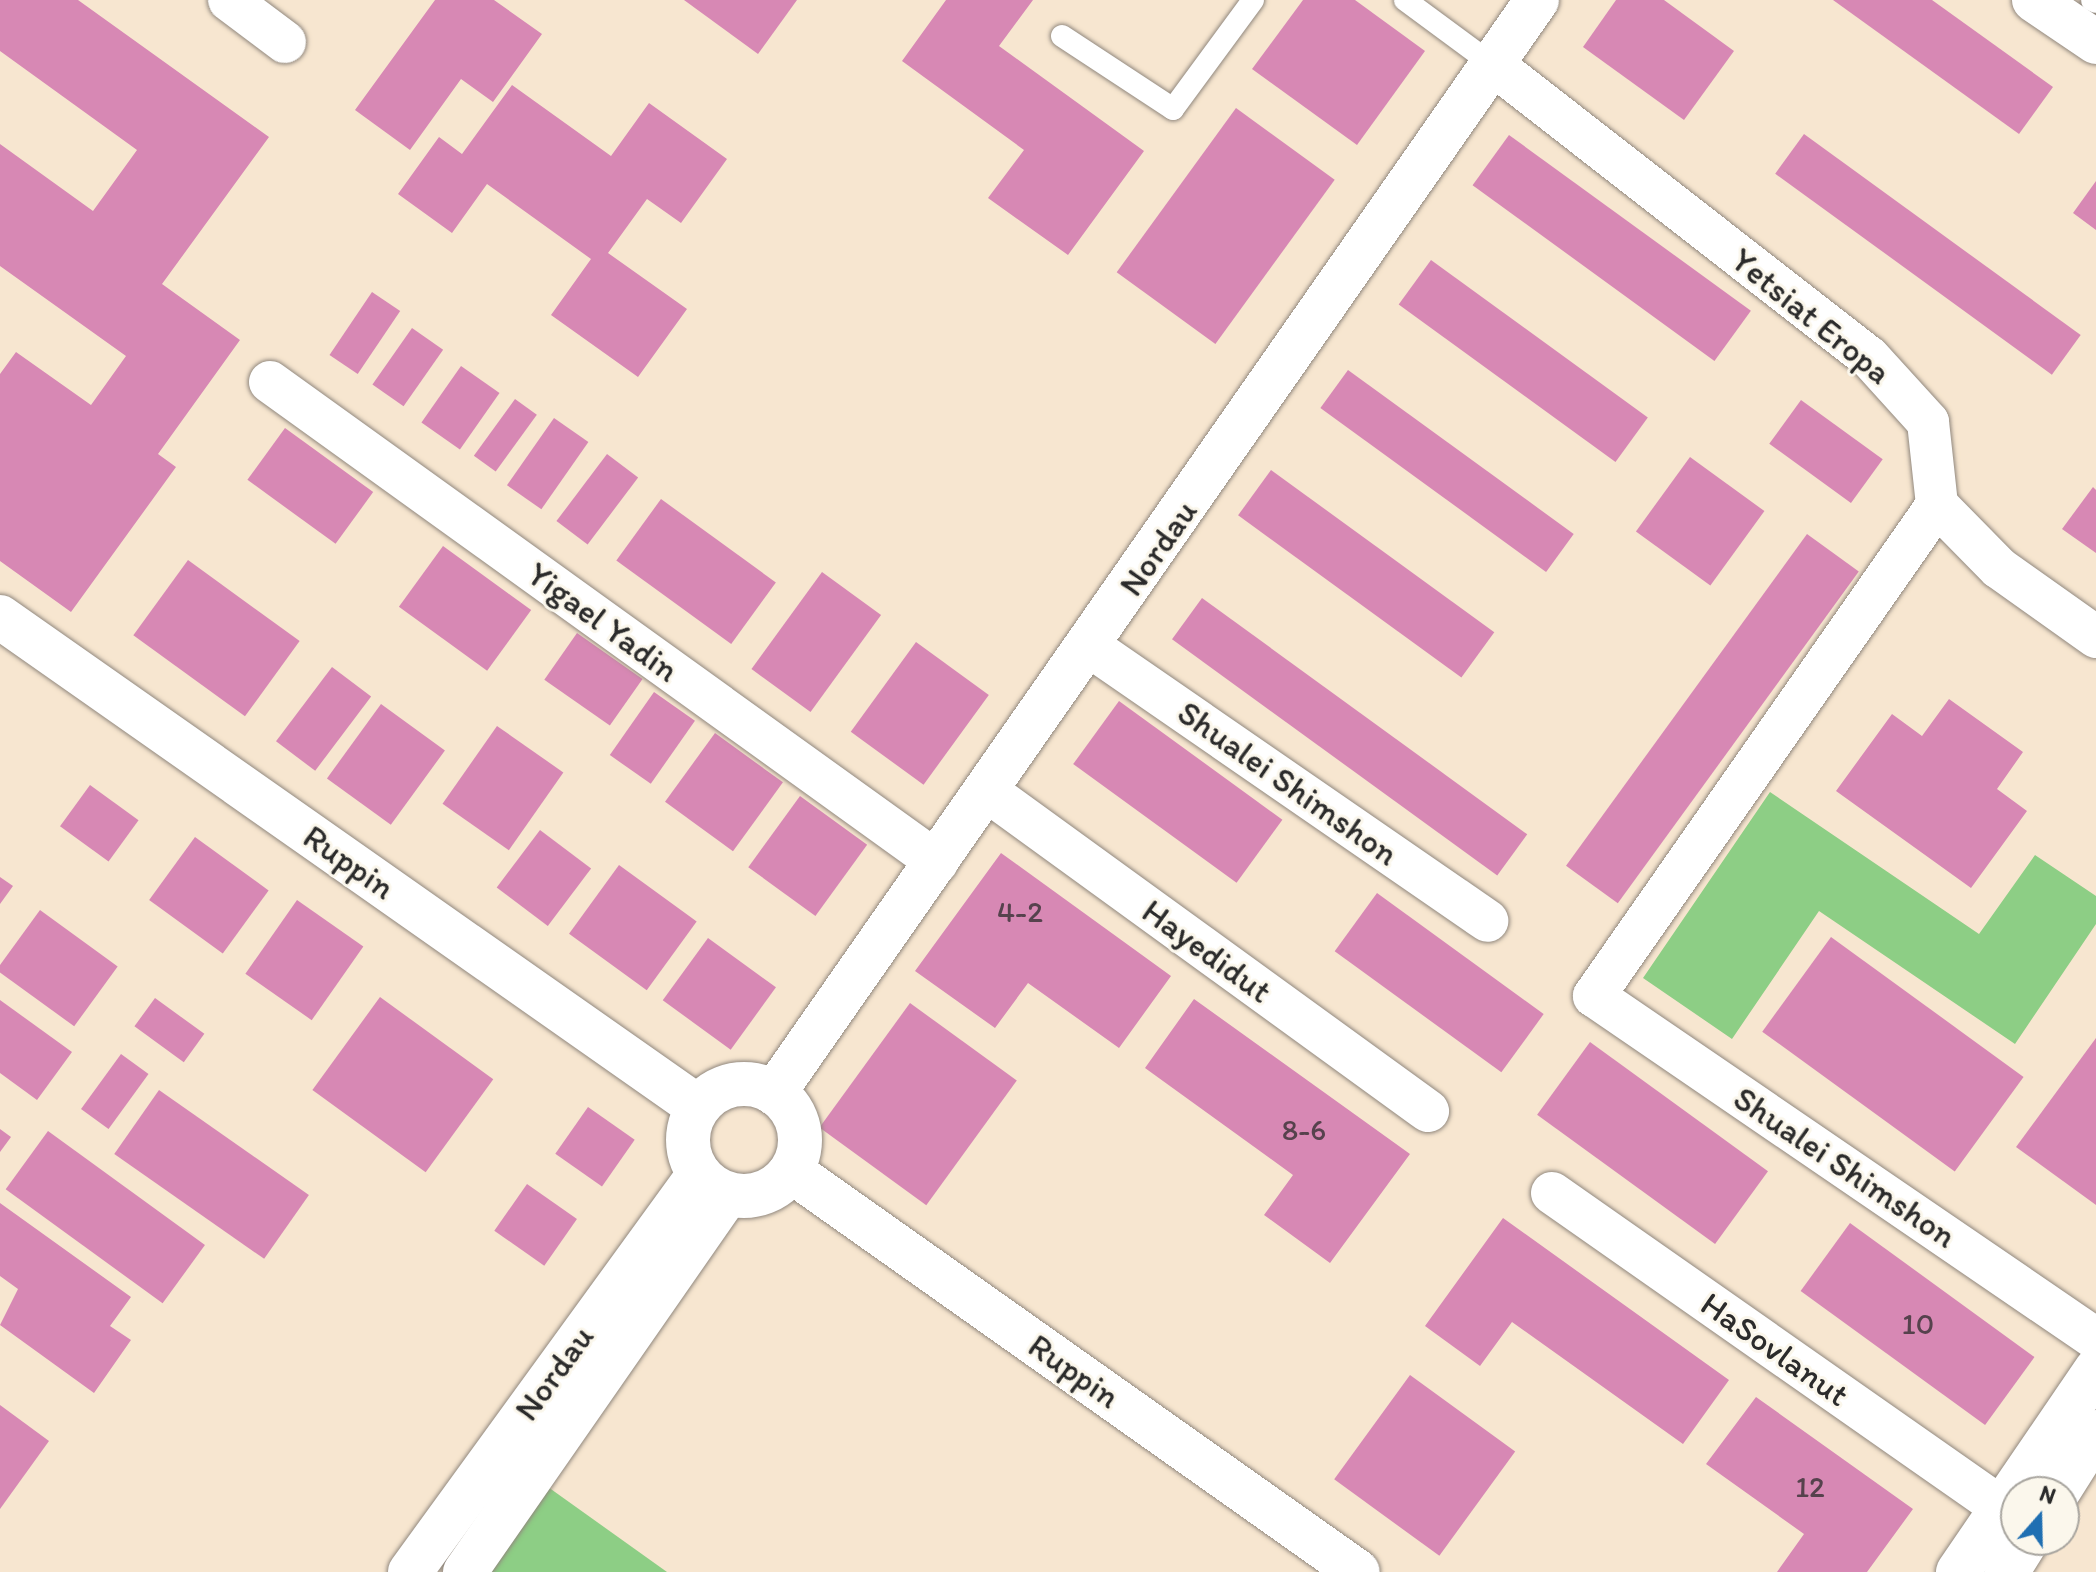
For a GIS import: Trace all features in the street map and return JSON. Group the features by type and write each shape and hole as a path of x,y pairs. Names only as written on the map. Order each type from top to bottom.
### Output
{"street":[{"path":"229,0 285,42"},
{"name":"Nordau","path":"774,1093 1496,67 1537,0"},
{"path":"2034,0 2096,42"},
{"name":"Yetsiat Eropa","path":"1496,67 1869,357 1928,422 1937,505"},
{"name":"Yigael Yadin","path":"270,382 937,862"},
{"path":"1937,505 1999,568 2096,637"},
{"name":"Shualei Shimshon","path":"1937,505 1594,996 2096,1339"},
{"name":"Ruppin","path":"0,617 698,1107"},
{"name":"Shualei Shimshon","path":"1089,646 1487,921"},
{"name":"Hayedidut","path":"987,791 1428,1111"},
{"path":"742,1084 774,1093 788,1105 800,1137 791,1171 764,1193 713,1184 687,1141 698,1107 742,1084"},
{"name":"Ruppin","path":"791,1171 1358,1572"},
{"name":"Nordau","path":"410,1572 713,1184"},
{"name":"Nordau","path":"465,1572 713,1184"},
{"name":"HaSovlanut","path":"1552,1193 1999,1506"},
{"path":"1958,1572 1999,1506 2096,1370"},
{"path":"2068,1476 2096,1432"}],"lane":[{"path":"1062,36 1173,109 1253,0"},
{"path":"1405,0 1496,67"}],"green space":[{"path":"1770,792 1979,934 2035,855 2096,896 2096,924 2015,1044 1819,911 1732,1039 1643,978"},
{"path":"548,1487 667,1572 486,1572"}],"building":[{"path":"0,0 78,0 269,137 162,284 240,340 158,454 176,467 71,612 0,561 0,374 16,352 91,405 126,356 0,266 0,144 93,211 137,150 0,51"},
{"path":"435,0 494,0 542,34 493,102 461,79 410,150 355,110"},
{"path":"684,0 797,0 758,54"},
{"path":"946,0 1033,0 999,46 1144,151 1068,255 988,198 1024,150 902,61"},
{"path":"1303,0 1355,0 1425,51 1357,145 1252,69"},
{"path":"1616,0 1664,0 1734,51 1684,120 1583,47"},
{"path":"1833,0 1932,0 2053,87 2019,134"},
{"path":"512,85 611,156 649,103 727,159 681,223 647,199 608,253 687,309 638,377 551,315 591,259 487,184 452,233 398,194 439,137 462,154"},
{"path":"1236,108 1335,180 1215,344 1117,272"},
{"path":"1804,134 2081,335 2052,375 1775,174"},
{"path":"1509,135 1751,311 1714,361 1473,185"},
{"path":"2096,181 2096,230 2073,213"},
{"path":"1431,260 1648,418 1615,462 1399,304"},
{"path":"372,292 400,311 358,374 330,355"},
{"path":"412,328 443,350 404,406 372,385"},
{"path":"461,366 500,393 460,449 421,423"},
{"path":"1348,370 1574,534 1546,572 1320,408"},
{"path":"515,399 537,415 496,472 474,456"},
{"path":"1801,400 1883,459 1851,503 1769,444"},
{"path":"554,418 588,442 541,509 507,485"},
{"path":"285,428 373,492 336,544 247,480"},
{"path":"607,454 638,477 588,545 556,521"},
{"path":"1690,457 1764,511 1710,586 1636,531"},
{"path":"1271,470 1494,632 1461,678 1238,515"},
{"path":"2093,487 2096,490 2096,553 2062,529"},
{"path":"661,499 776,582 731,644 616,560"},
{"path":"1807,534 1859,572 1618,903 1566,866"},
{"path":"443,546 531,610 487,671 399,607"},
{"path":"188,560 300,641 245,716 133,635"},
{"path":"822,572 881,615 811,712 751,669"},
{"path":"1202,598 1527,834 1497,876 1172,639"},
{"path":"577,633 643,679 610,726 544,680"},
{"path":"916,642 989,695 924,785 851,732"},
{"path":"332,667 371,696 315,771 276,741"},
{"path":"654,692 695,721 651,784 610,755"},
{"path":"1949,699 2023,752 1997,789 2027,811 1971,888 1836,791 1892,714 1922,736"},
{"path":"1119,701 1282,820 1237,883 1073,764"},
{"path":"381,704 445,750 391,825 327,778"},
{"path":"497,726 563,772 509,850 443,804"},
{"path":"715,733 783,782 733,851 665,802"},
{"path":"90,785 139,820 109,862 60,826"},
{"path":"800,796 867,845 815,916 748,867"},
{"path":"540,830 591,869 548,926 497,888"},
{"path":"195,837 269,890 223,954 149,900"},
{"path":"1001,853 1171,976 1119,1048 1028,983 995,1028 915,971"},
{"path":"619,865 697,921 647,990 569,934"},
{"path":"0,877 13,886 0,904"},
{"path":"1377,893 1544,1014 1501,1072 1335,951"},
{"path":"297,900 363,946 312,1020 245,974"},
{"path":"40,910 118,966 74,1026 0,972 0,965"},
{"path":"1831,937 2024,1077 1955,1172 1762,1032"},
{"path":"708,938 776,987 731,1050 663,1000"},
{"path":"380,997 493,1079 426,1172 312,1090"},
{"path":"155,998 204,1034 184,1062 134,1026"},
{"path":"1194,999 1410,1154 1330,1263 1264,1215 1293,1175 1145,1068"},
{"path":"0,1000 72,1052 37,1100 0,1073"},
{"path":"910,1003 1017,1081 926,1205 819,1128"},
{"path":"2096,1038 2096,1205 2016,1147"},
{"path":"1590,1042 1768,1171 1715,1244 1537,1115"},
{"path":"121,1054 149,1074 109,1129 81,1109"},
{"path":"159,1090 309,1195 264,1259 114,1154"},
{"path":"588,1107 635,1140 602,1186 555,1154"},
{"path":"0,1129 11,1137 0,1152"},
{"path":"48,1131 205,1245 163,1303 6,1189"},
{"path":"527,1184 577,1219 544,1266 494,1231"},
{"path":"0,1203 131,1297 110,1326 131,1340 94,1393 0,1325 18,1289 0,1276"},
{"path":"1503,1218 1729,1380 1683,1444 1512,1322 1480,1366 1425,1326"},
{"path":"1850,1223 2034,1357 1985,1425 1801,1291"},
{"path":"1410,1375 1515,1451 1439,1556 1334,1479"},
{"path":"1756,1397 1913,1509 1867,1572 1777,1572 1804,1534 1706,1464"},
{"path":"0,1405 49,1441 0,1509"}]}
